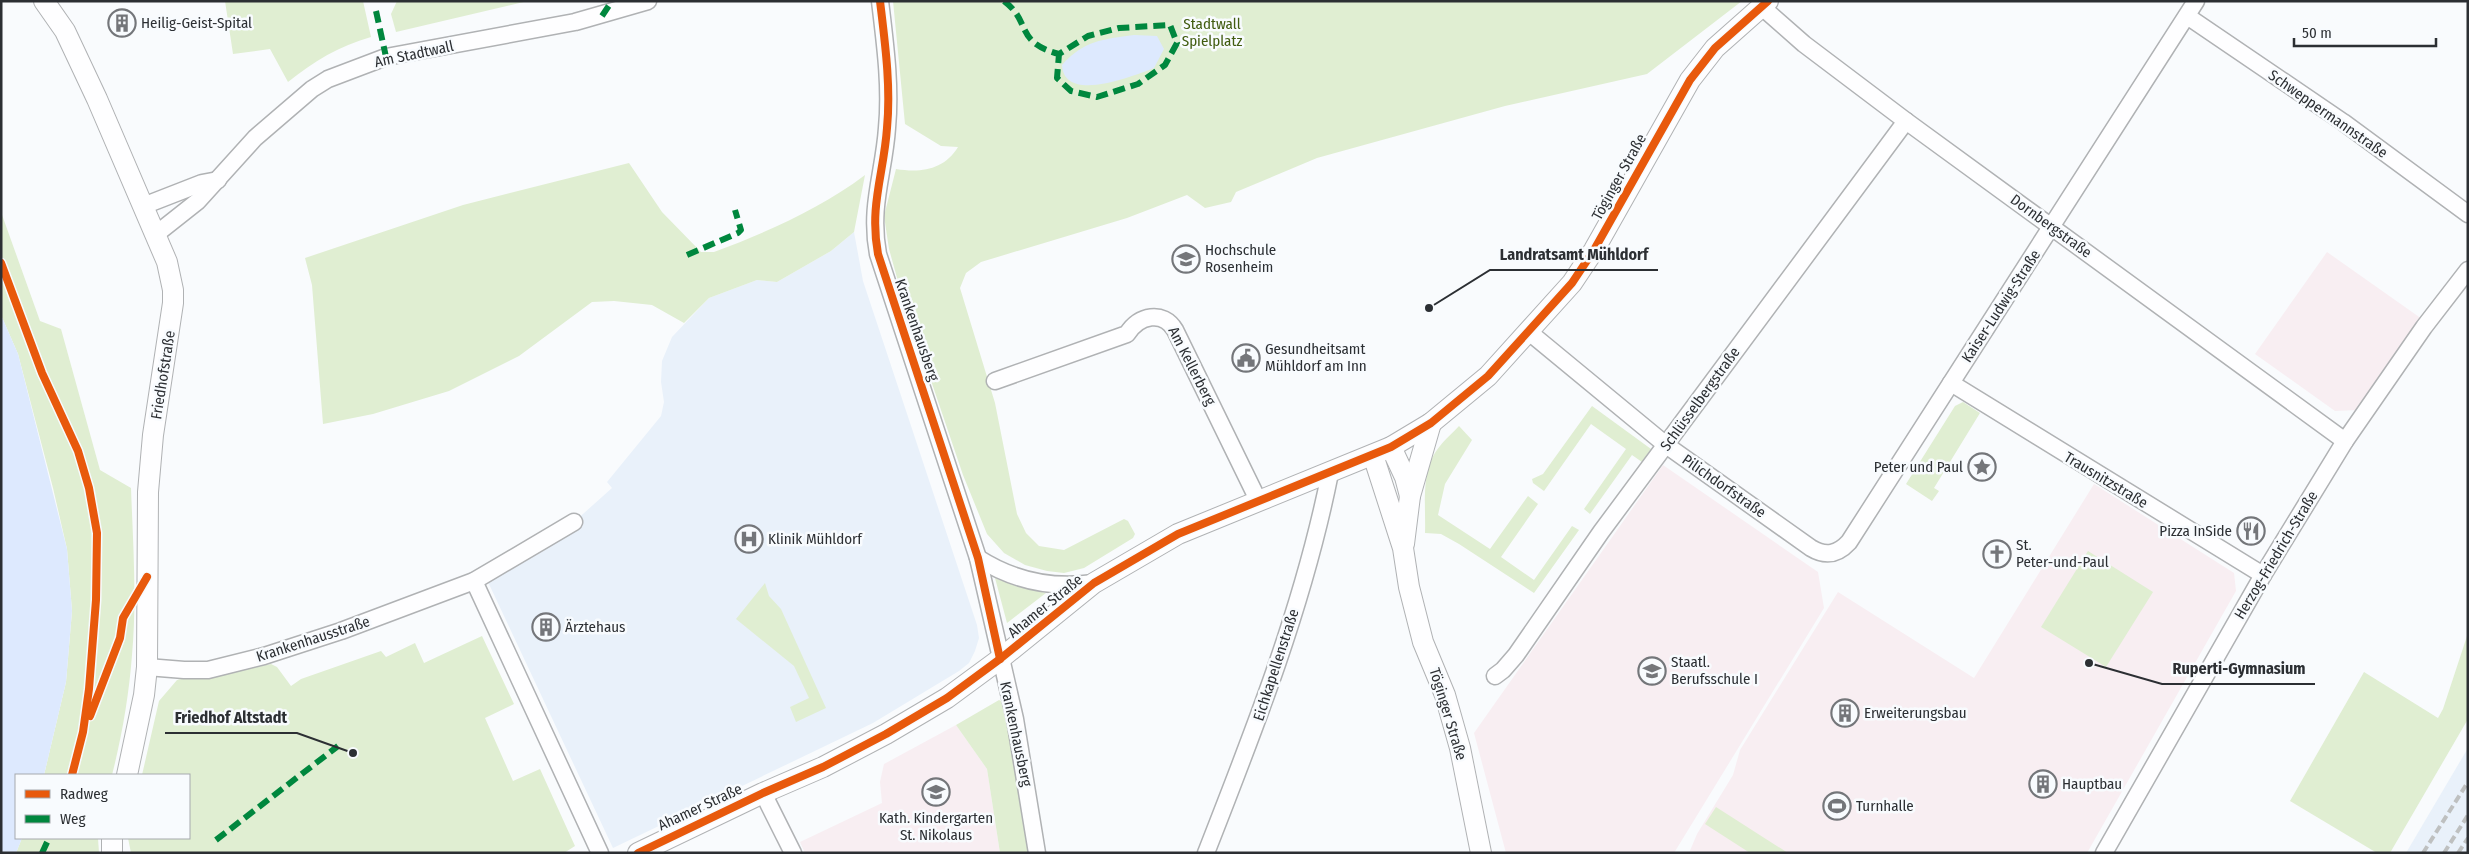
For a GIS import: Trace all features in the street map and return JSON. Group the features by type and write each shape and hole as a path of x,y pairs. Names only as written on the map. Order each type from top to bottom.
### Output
{"street":[{"name":"Am Stadtwall","path":"155,235 198,201 255,138 294,104 320,84 348,70 386,58 584,20 648,1"},
{"name":"Krankenhausberg","path":"880,1 888,79 888,128 877,184 874,221 875,238 884,276 978,558 1023,756 1037,853"},
{"name":"Kaiser-Ludwig-Straße","path":"1832,553 1843,549 1849,542 2196,1"},
{"name":"Friedhofstraße","path":"46,2 65,30 143,206 167,262 173,290 173,303 153,435 148,492 147,667 144,695 127,774"},
{"name":"Dornbergstraße","path":"1765,4 1804,44 1906,121 2345,441"},
{"name":"Töginger Straße","path":"1382,451 1431,423 1488,376 1572,283 1594,250 1690,80 1703,61 1765,4"},
{"name":"Schweppermannstraße","path":"2187,16 2343,122 2468,214"},
{"name":"Schlüsselbergstraße","path":"1494,676 1503,670 1516,654 1601,532 1906,121"},
{"path":"143,206 202,183 218,180"},
{"name":"Herzog-Friedrich-Straße","path":"2104,853 2263,575 2345,441 2424,327 2468,270"},
{"name":"Am Kellerberg","path":"995,381 1127,334 1131,327 1152,316 1165,319 1170,322 1175,330 1258,500"},
{"name":"Pilichdorfstraße","path":"1529,332 1666,445 1811,548 1818,552 1832,553"},
{"name":"Trausnitzstraße","path":"1951,384 2263,575"},
{"name":"Töginger Straße","path":"1403,548 1410,496 1431,423"},
{"name":"Töginger Straße","path":"1382,451 1405,477 1410,496"},
{"name":"Töginger Straße","path":"1382,451 1403,548 1409,587 1423,642 1445,695 1460,748 1481,853"},
{"name":"Ahamer Straße","path":"638,853 762,793 823,767 886,734 947,698 1000,659 1094,583 1178,534 1382,451"},
{"name":"Eichkapellenstraße","path":"1206,853 1270,687 1313,548 1330,472"},
{"name":"Krankenhausstraße","path":"147,667 208,670 264,656 393,613 474,581 574,522"},
{"path":"978,558 1002,572 1029,581 1062,586 1094,583"},
{"path":"474,581 600,853"},
{"name":"Ahamer Straße","path":"762,793 793,853"},
{"path":"112,839 112,853"}],"shaded area":[{"name":"Klinik Mühldorf","path":"854,232 863,281 977,625 979,638 975,651 969,663 959,671 873,723 613,848 488,582 545,550 542,542 574,522 612,488 607,482 661,416 664,402 661,382 662,361 672,337 709,298 757,280 777,282 831,251"},
{"path":"2327,252 2422,319 2358,410 2335,411 2255,354"},
{"name":"Staatl. Berufsschule I","path":"1663,465 1818,572 1824,608 1674,853 1506,853 1474,733"},
{"path":"2094,484 2234,573 2236,591 2087,853 1689,853 1697,834 1733,775 1740,750 1838,592 1974,678"},
{"name":"Kath. Kindergarten St. Nikolaus","path":"956,725 987,769 1000,853 805,853 800,842 882,803 880,782 884,764"},
{"path":"2468,748 2468,853 2406,853"}],"green space":[{"path":"225,1 363,1 371,37 327,55 307,67 288,82 270,49 233,54"},
{"path":"397,1 528,1 396,32 391,14"},
{"name":"Stadtwall Spielplatz","path":"893,1 1742,1 1647,74 1505,106 1317,158 1236,192 1231,202 1205,208 1187,195 1127,218 981,262 966,273 960,288 995,403 1017,514 1026,533 1039,546 1064,550 1124,519 1128,521 1135,534 1133,538 1084,568 1064,573 1025,565 1004,553 987,534 963,475 901,292 889,249 884,216 896,169 923,170 931,168 946,161 958,147 941,146 905,124"},
{"path":"629,163 662,212 701,252 714,252 773,228 830,199 865,175 854,232 831,251 777,282 757,280 709,298 684,323 652,305 614,301 592,302 519,356 449,391 373,414 323,424 312,285 305,258 463,205"},
{"path":"1,212 40,321 61,329 100,470 131,488 134,613 131,670 122,730 112,774 44,774 66,682 72,611 67,549 18,354 1,315"},
{"path":"1963,402 1980,413 1934,488 1939,491 1932,501 1906,484 1955,406"},
{"path":"1592,406 1651,449 1642,462 1632,455 1590,514 1584,509 1626,449 1591,424 1544,491 1533,483 1532,479 1543,474"},
{"path":"1459,426 1472,440 1445,484 1438,515 1490,549 1528,496 1538,504 1501,557 1534,580 1572,526 1579,530 1534,593 1441,534 1425,533 1425,488 1429,465 1440,446"},
{"path":"2088,551 2153,592 2106,667 2041,627"},
{"path":"995,578 1019,587 1046,593 1007,623"},
{"path":"765,583 769,596 781,609 826,708 796,722 790,707 809,698 794,666 736,619"},
{"path":"2468,633 2468,719 2390,853 2377,853 2290,801 2364,672 2438,718 2443,709"},
{"path":"482,636 514,704 485,718 513,781 540,769 575,846 564,853 131,853 128,839 190,839 190,774 142,774 159,701 177,680 193,676 220,675 271,664 277,667 291,686 301,679 381,651 386,657 415,643 424,663"},
{"path":"999,700 1001,701 1012,748 1030,853 1000,853 987,769 956,725"},
{"path":"1716,807 1788,853 1750,853 1705,824"},
{"path":"22,839 98,839 99,853 16,853"}],"water":[{"path":"1134,35 1157,36 1164,49 1154,68 1101,84 1086,85 1074,83 1066,77 1062,65 1086,46 1094,42"},
{"path":"1,315 18,354 67,549 72,611 66,682 44,774 15,774 15,839 22,839 16,853 1,853"}],"railway":[{"path":"2423,853 2468,782"},
{"path":"2444,853 2468,815"},
{"path":"2458,853 2468,838"}],"marked path":[{"path":"602,16 612,1"},
{"path":"1004,1 1013,9 1025,31 1035,44 1059,54 1088,36 1119,28 1170,25 1177,43 1165,65 1138,84 1097,97 1071,91 1057,78 1059,54"},
{"path":"376,11 386,57"},
{"path":"687,255 738,233 741,230 735,210"},
{"path":"216,840 338,746"},
{"path":"42,853 49,839"}],"cycle path":[{"path":"880,1 887,64 888,112 876,205 875,220 878,254 978,558 1000,659"},
{"path":"638,853 763,793 823,767 886,734 947,698 1000,659 1094,583 1178,534 1391,447 1431,423 1488,376 1572,283 1594,250 1690,80 1715,48 1768,1"},
{"path":"1,263 42,373 78,451 89,488 97,533 96,600 89,689 83,732 72,774"},
{"path":"90,716 120,638 123,618 147,577"}],"place":[{"name":"Heilig-Geist-Spital","path":"122,23"},
{"name":"Hochschule Rosenheim","path":"1186,259"},
{"name":"Landratsamt Mühldorf","path":"1429,308"},
{"name":"Gesundheitsamt Mühldorf am Inn","path":"1246,358"},
{"name":"Peter und Paul","path":"1982,467"},
{"name":"Pizza InSide","path":"2251,531"},
{"name":"Klinik Mühldorf","path":"749,539"},
{"name":"St. Peter-und-Paul","path":"1997,554"},
{"name":"Ärztehaus","path":"546,627"},
{"name":"Ruperti-Gymnasium","path":"2089,663"},
{"name":"Staatl. Berufsschule I","path":"1652,671"},
{"name":"Erweiterungsbau","path":"1845,713"},
{"name":"Friedhof Altstadt","path":"353,753"},
{"name":"Hauptbau","path":"2043,784"},
{"name":"Kath. Kindergarten St. Nikolaus","path":"936,792"},
{"name":"Turnhalle","path":"1837,806"}]}
